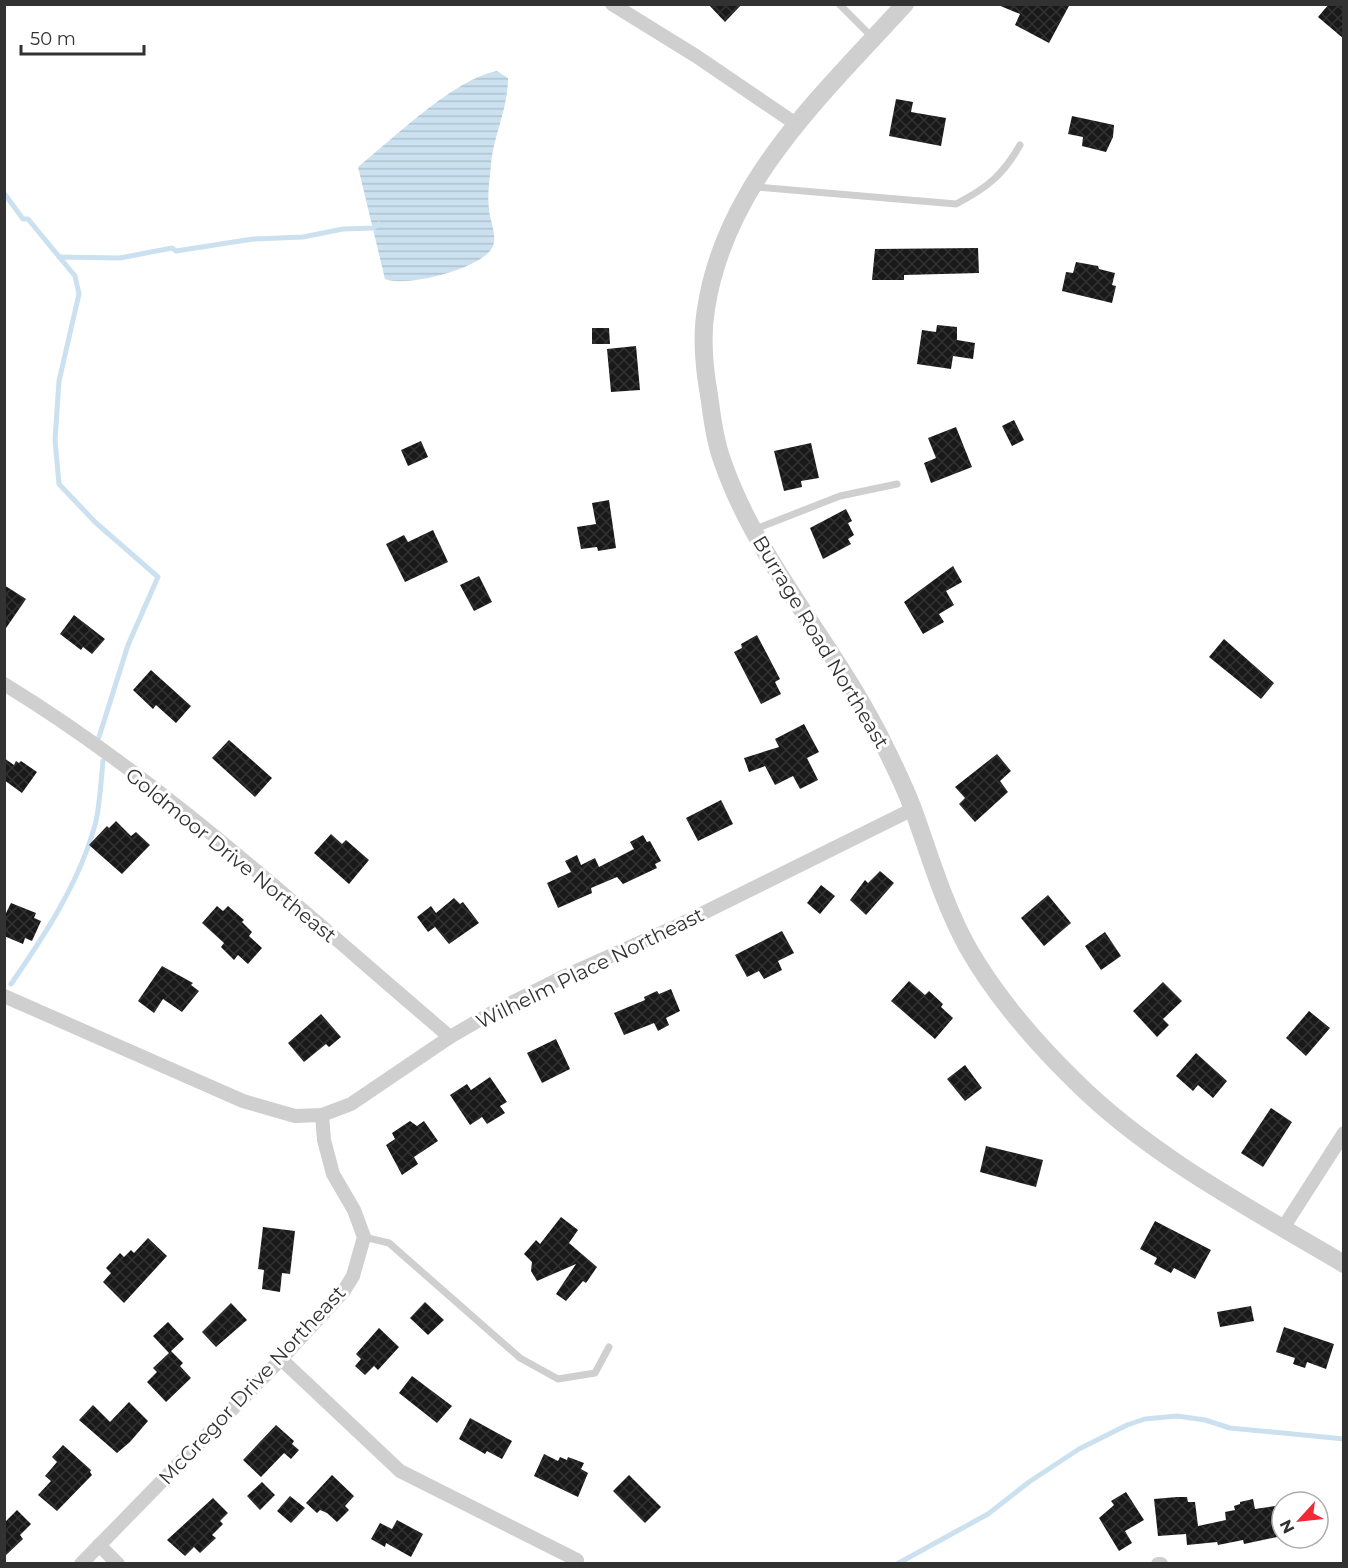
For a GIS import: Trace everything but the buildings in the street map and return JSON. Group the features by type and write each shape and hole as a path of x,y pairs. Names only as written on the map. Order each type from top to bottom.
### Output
{"street":[{"path":"612,4 696,56 796,124"},
{"name":"Burrage Road Northeast","path":"905,4 796,124 751,187 716,264 705,312 704,363 719,453 753,530 864,705 899,774 958,928 985,975 1022,1022 1075,1081 1109,1113 1152,1146 1344,1264"},
{"name":"Goldmoor Drive Northeast","path":"4,684 104,751 254,869 450,1037"},
{"name":"Wilhelm Place Northeast","path":"4,996 243,1101 296,1116 322,1115 351,1104 450,1037 552,982 673,928 913,809"},
{"path":"322,1115 324,1140 333,1174 354,1210 364,1237"},
{"path":"1283,1228 1344,1133"},
{"name":"McGregor Drive Northeast","path":"81,1563 281,1359 343,1292 359,1262 364,1237"},
{"path":"281,1359 400,1471 577,1560"},
{"path":"99,1545 118,1563"}],"lane":[{"path":"838,4 873,39"},
{"path":"751,187 956,204 981,191 1006,169 1020,145"},
{"path":"753,530 840,496 897,484"},
{"path":"364,1237 389,1243 520,1358 558,1379 595,1373 609,1347"}],"water":[{"path":"497,71 508,78 506,100 493,153 489,186 493,246 476,262 444,274 410,281 385,279 358,167 444,97 480,76"}],"waterway":[{"path":"4,193 23,219 28,219 75,276 79,294 59,381 55,440 59,484 95,522 158,577 128,645 99,737"},
{"path":"59,257 120,258 172,248 176,251 253,239 303,237 343,229 373,228 379,224"},
{"path":"11,984 61,906 81,864 96,821 103,761"},
{"path":"897,1564 988,1514 1029,1482 1079,1449 1127,1425 1145,1419 1177,1416 1205,1420 1230,1428 1344,1439"}]}
